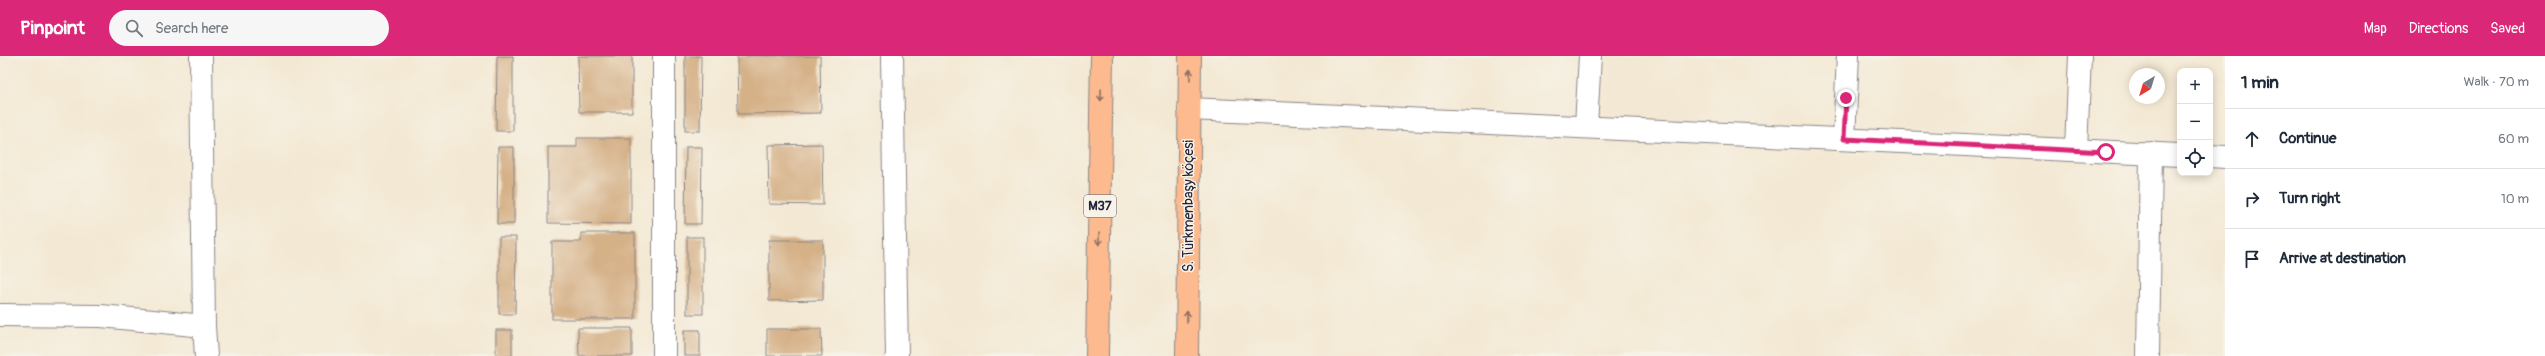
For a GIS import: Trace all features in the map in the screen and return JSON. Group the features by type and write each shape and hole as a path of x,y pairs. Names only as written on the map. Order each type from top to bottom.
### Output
{"highway":[{"name":"M37","path":"1097,356 1102,56"},
{"name":"S. Türkmenbaşy köçesi","path":"1187,356 1190,56"}],"street":[{"path":"201,56 204,326 206,356"},
{"path":"664,56 664,356"},
{"path":"892,56 897,356"},
{"path":"1586,126 1590,56"},
{"path":"1844,139 1848,56"},
{"path":"2076,150 2080,56"},
{"path":"1189,109 1586,126 2177,155"},
{"path":"2148,356 2151,154"},
{"path":"2213,156 2225,156"},
{"path":"0,315 101,316 204,326"}],"building":[{"path":"497,56 513,56 513,131 496,131"},
{"path":"578,56 632,56 632,112 579,112"},
{"path":"685,56 701,56 700,131 685,131"},
{"path":"737,56 820,56 821,113 738,114"},
{"path":"577,138 631,138 631,224 548,223 548,147 577,147"},
{"path":"822,144 823,205 769,204 768,145"},
{"path":"498,147 514,147 514,224 497,224"},
{"path":"686,147 702,147 701,224 685,224"},
{"path":"581,233 635,233 635,319 552,319 552,242 581,242"},
{"path":"499,237 516,237 515,314 499,314"},
{"path":"687,237 703,237 703,314 687,314"},
{"path":"769,240 823,240 823,300 769,301"},
{"path":"578,328 632,328 632,356 579,356"},
{"path":"767,329 821,329 822,356 767,356"},
{"path":"496,330 512,330 512,356 496,356"},
{"path":"684,330 700,330 700,356 684,356"}],"route":[{"path":"1846,98 1844,139 2106,152"}]}
